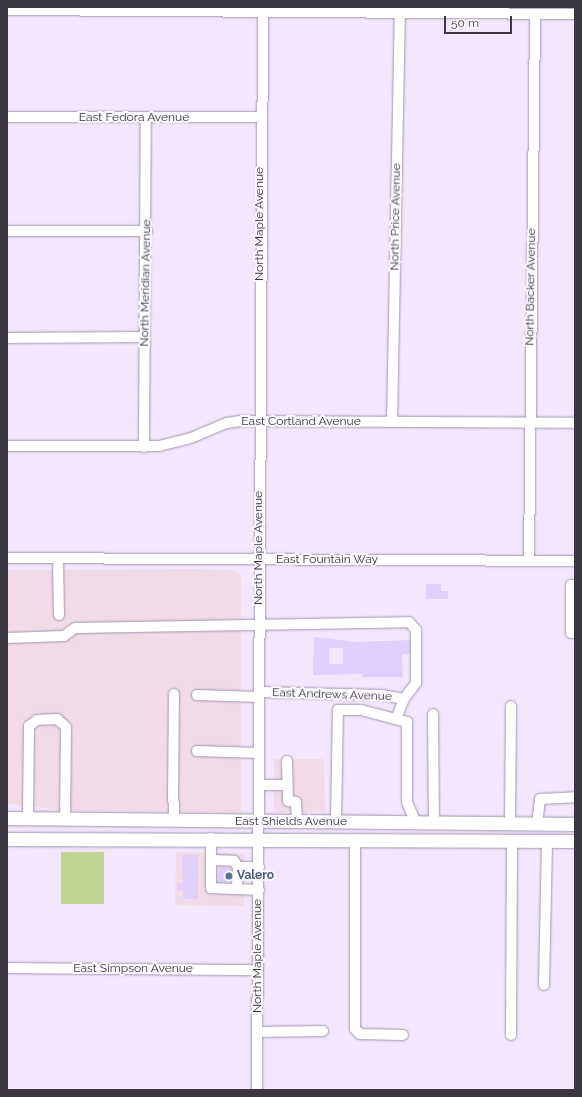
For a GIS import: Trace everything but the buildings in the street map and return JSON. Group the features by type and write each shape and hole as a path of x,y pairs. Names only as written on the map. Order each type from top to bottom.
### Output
{"main road":[{"name":"East Shields Avenue","path":"7,818 65,820 575,824"},
{"path":"547,841 550,837 575,835"},
{"name":"East Shields Avenue","path":"7,839 259,838 575,841"}],"street":[{"path":"7,10 263,9 575,14"},
{"name":"North Maple Avenue","path":"257,1090 260,694 259,421 263,9"},
{"name":"North Price Avenue","path":"392,422 400,12"},
{"name":"North Backer Avenue","path":"529,561 535,14"},
{"name":"East Fedora Avenue","path":"7,117 261,117"},
{"name":"North Meridian Avenue","path":"144,447 147,231 146,118"},
{"path":"7,231 147,231"},
{"path":"7,338 145,338"},
{"name":"East Cortland Avenue","path":"7,446 144,447 176,443 227,423 259,421 575,423"},
{"name":"East Fountain Way","path":"7,558 575,561"},
{"path":"58,558 59,615"},
{"path":"573,585 571,633 575,633"},
{"path":"7,638 64,636 75,628 409,622 416,630 416,683 404,699 396,719"},
{"path":"174,694 174,821"},
{"name":"East Andrews Avenue","path":"197,695 382,695 404,699"},
{"path":"510,824 511,706"},
{"path":"336,822 338,710 361,710 407,722 407,802 416,823"},
{"path":"433,714 434,823"},
{"path":"28,819 28,726 37,720 57,720 66,727 65,820"},
{"path":"197,751 259,753"},
{"path":"287,761 288,801 296,802 297,822"},
{"path":"259,785 287,785"},
{"path":"537,824 540,799 575,797"},
{"path":"211,838 211,888 258,890"},
{"path":"355,839 354,1029 360,1034 402,1035"},
{"path":"511,1035 512,840"},
{"path":"544,985 547,841"},
{"path":"211,860 232,860 238,867 238,889"},
{"path":"238,867 259,867"},
{"name":"East Simpson Avenue","path":"7,968 258,970"},
{"path":"258,1032 323,1031"}],"shaded area":[{"path":"7,570 235,570 241,576 241,811 238,813 67,810 7,804"},
{"path":"274,759 324,759 325,812 279,812 274,808"},
{"path":"176,852 245,853 244,906 175,905"}],"green space":[{"path":"61,852 104,852 104,904 61,904"}],"place":[{"name":"Valero","path":"229,876"}]}
